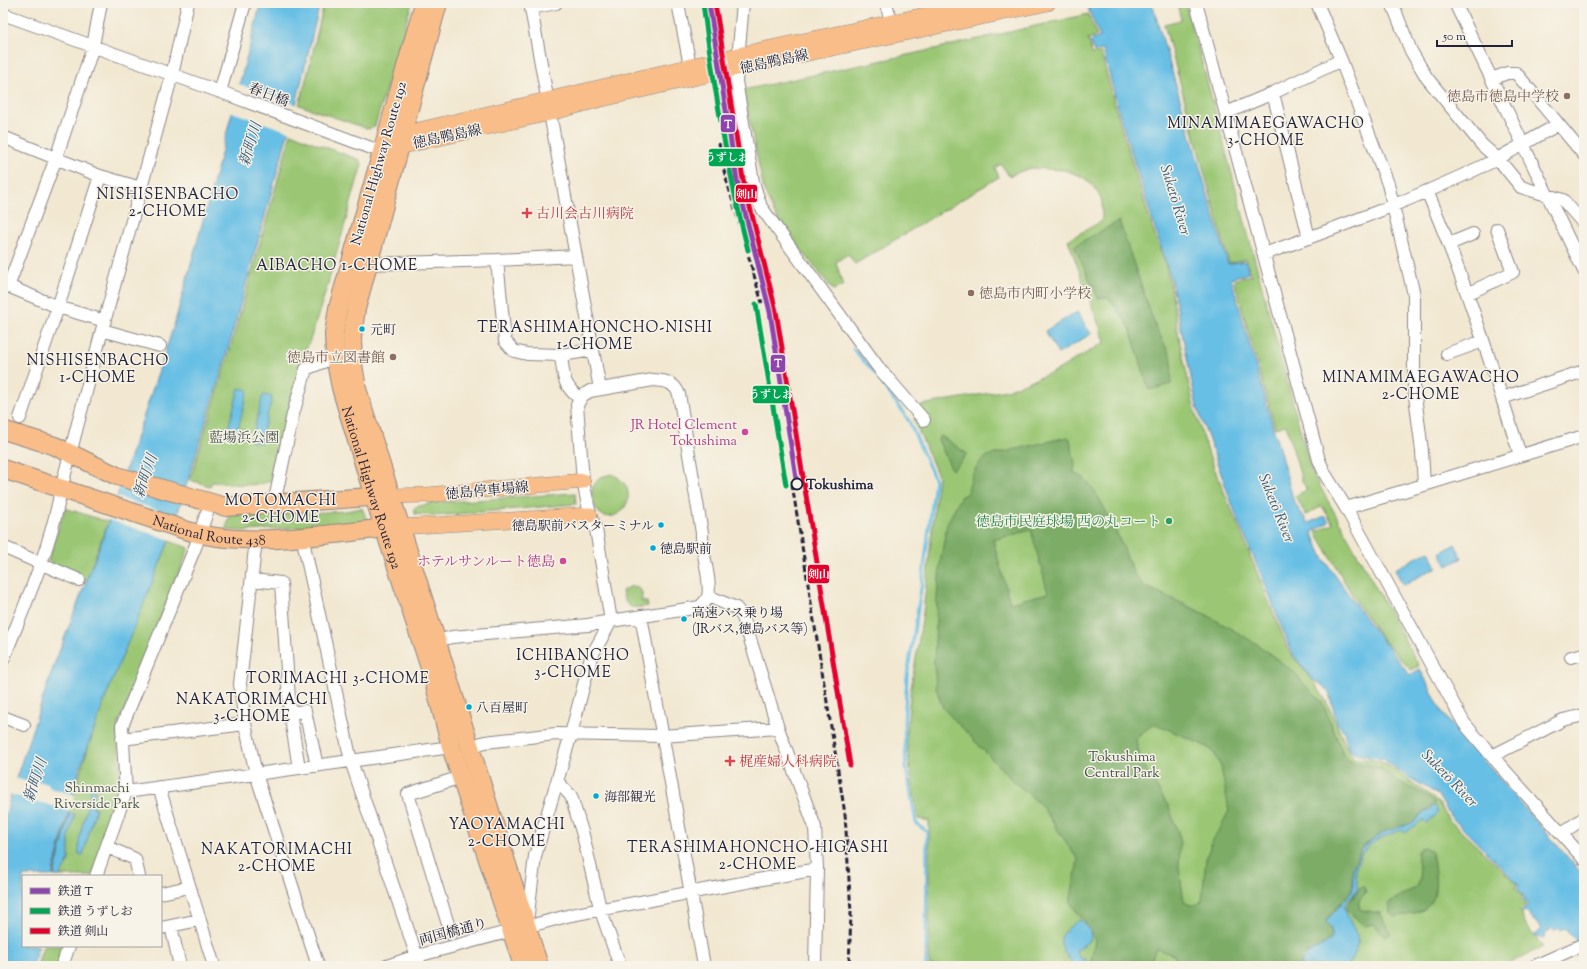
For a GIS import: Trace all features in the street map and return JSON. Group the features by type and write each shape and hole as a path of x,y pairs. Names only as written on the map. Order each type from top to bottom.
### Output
{"highway":[{"name":"National Highway Route 192","path":"424,3 338,308 334,334 335,357 341,388 437,641 469,747 519,929 523,966"},
{"name":"National Highway Route 192","path":"382,496 353,364 352,336 356,309 438,3"},
{"name":"National Route 438","path":"3,430 71,452 117,476 226,507 382,496"},
{"name":"National Route 438","path":"3,469 193,532 218,537 256,539 393,527"},
{"name":"National Highway Route 192","path":"393,527 451,746 461,777 519,929 539,966"}],"main road":[{"name":"徳島鴨島線","path":"382,152 401,140 549,106 690,66 738,62 960,11 982,3"},
{"name":"徳島鴨島線","path":"549,106 598,100 891,22 960,11 1048,3"},
{"name":"徳島停車場線","path":"382,496 426,495 583,481"},
{"name":"徳島停車場線","path":"393,527 590,515"}],"street":[{"path":"101,3 93,46 56,158 5,285 103,325 160,346"},
{"path":"3,660 41,564 58,508 103,325 172,75 188,3"},
{"path":"225,93 245,3"},
{"path":"556,3 531,6 600,389"},
{"path":"678,3 690,66"},
{"path":"744,3 736,80 753,182 761,207 878,367 924,420"},
{"path":"886,3 891,22"},
{"path":"1196,3 1319,460 1325,474 1346,508 1464,723 1584,859"},
{"path":"1317,3 1342,60 1388,184 1414,295 1414,388 1422,450 1424,485"},
{"path":"1392,3 1411,51 1427,78 1482,145 1497,158 1521,187 1563,200 1584,224"},
{"path":"1455,3 1584,271"},
{"name":"春日橋","path":"3,14 225,93 382,152"},
{"path":"1226,113 1273,93 1342,60"},
{"path":"1492,79 1507,73 1516,73 1584,155"},
{"path":"1273,93 1309,238"},
{"path":"1264,254 1309,238 1427,191 1497,158 1557,124"},
{"path":"3,137 100,176 141,188"},
{"path":"20,418 58,307 100,176"},
{"path":"1427,191 1449,244 1467,294 1520,455"},
{"path":"1467,294 1513,272 1497,229"},
{"path":"1449,244 1473,234"},
{"path":"368,264 576,256"},
{"path":"497,260 504,341 514,351 527,354 561,355 593,350"},
{"path":"1447,354 1483,341"},
{"path":"561,355 566,385 569,390 580,399"},
{"path":"274,504 293,414 306,369 335,357"},
{"path":"1502,398 1584,371"},
{"path":"437,641 452,637 588,625 611,621 700,606 704,603 708,596 708,584 702,533 682,408 677,390 670,383 653,380 600,389 584,394 577,406 576,410 581,444 583,481 590,515 596,530 611,621 590,657 571,734 535,856 519,929"},
{"path":"1346,508 1584,436"},
{"path":"96,875 126,792 122,726 204,501"},
{"path":"302,536 351,761 419,961"},
{"path":"256,539 240,684 245,724 256,774 318,966"},
{"path":"3,547 79,580"},
{"path":"252,580 281,583 290,713 299,768"},
{"path":"708,596 736,608 743,617 778,728 815,827 817,868 816,966"},
{"path":"641,616 661,736 704,966"},
{"path":"1571,657 1584,654"},
{"path":"290,713 305,710 317,766"},
{"path":"1492,756 1564,720 1584,715"},
{"path":"3,717 24,725"},
{"path":"122,739 245,724"},
{"path":"469,747 484,742 556,734 661,736 778,728"},
{"path":"126,792 451,746"},
{"path":"452,934 408,794 461,777"},
{"path":"557,781 571,796 583,835 600,908 620,966"},
{"path":"159,787 214,966"},
{"path":"1562,833 1584,818"},
{"path":"107,847 135,859 139,875"},
{"name":"両国橋通り","path":"387,966 419,961 519,929 600,908 817,868"},
{"path":"162,892 189,886"},
{"path":"180,966 166,927 199,920"},
{"path":"1538,965 1578,946"},
{"path":"62,966 70,947"}],"green space":[{"path":"324,3 412,3 375,126 368,129 299,105"},
{"path":"1177,3 1185,3 1199,51 1311,470 1419,666 1411,670 1384,641 1358,605 1316,532 1333,524 1322,506 1306,515 1295,496 1307,490 1302,481 1286,425 1275,428 1234,280 1251,275 1246,259 1229,263 1164,24 1181,20"},
{"name":"Tokushima Central Park","path":"1088,14 1097,36 1088,39 1092,54 1101,53 1121,127 1165,263 1194,408 1209,455 1290,653 1315,683 1326,701 1346,746 1354,758 1374,760 1386,764 1431,796 1440,805 1448,819 1517,884 1515,887 1523,897 1521,899 1526,905 1520,910 1521,915 1529,930 1543,946 1505,966 929,966 929,821 918,819 906,739 910,695 923,613 938,476 914,420 921,405 1007,390 1056,371 1105,342 1068,240 1102,221 1102,201 1095,188 1083,177 1065,170 1030,168 1009,176 1001,164 995,168 999,177 855,264 848,254 836,262 843,286 833,290 783,227 774,213 764,190 743,90 917,53"},
{"name":"藍場浜公園","path":"291,133 360,160 362,164 327,287 302,361 273,479 261,484 252,485 212,482 210,486 190,480 227,360"},
{"path":"1119,221 1156,328 1172,359 1171,384 1149,390 1130,328 1109,298 1098,298 1074,246"},
{"path":"941,436 966,453 959,464 952,470 938,440"},
{"path":"1067,437 1070,439 1075,464 1074,473 1085,479 1095,492 1116,531 1133,572 1143,585 1207,615 1257,644 1294,672 1322,702 1343,753 1350,761 1381,768 1399,782 1426,795 1435,803 1412,823 1384,832 1360,850 1353,868 1353,885 1350,892 1326,920 1332,933 1329,941 1306,954 1301,960 1299,966 1176,966 1175,956 1158,949 1155,951 1149,966 1090,966 1095,940 1085,922 1070,903 1078,860 1041,805 1013,781 943,708 936,688 934,664 937,597 941,557 947,524 961,496 967,494 971,478 976,468 988,456","holes":["1031,530 1048,593 1010,603 993,540","1152,725 1158,725 1213,751 1221,767 1229,811 1212,842 1206,858 1202,900 1196,905 1191,905 1184,901 1179,868 1180,838 1169,807 1142,764 1136,740 1138,736"]},
{"path":"612,474 625,484 628,496 626,505 621,512 614,516 606,516 599,512 594,503 592,488 600,477"},
{"path":"575,493 576,504 434,516 415,514 414,508 432,503"},
{"path":"65,508 108,522 86,581 48,561"},
{"path":"362,508 367,520 353,524 246,531 225,530 231,514 253,516 346,511"},
{"name":"Shinmachi Riverside Park","path":"169,541 189,548 117,728 122,790 92,875 53,875 76,786 93,733 120,660"},
{"path":"631,586 638,587 640,589 642,592 642,602 647,602 648,606 633,607 625,601 622,591"},
{"path":"1425,847 1432,852 1436,881 1434,896 1431,902 1424,909 1412,914 1394,917 1390,914 1389,905 1391,901 1417,887 1420,879 1417,851 1420,848"},
{"path":"1360,887 1364,887 1366,892 1359,901 1359,908 1362,910 1380,913 1391,934 1384,936 1374,924 1364,926 1346,909"},
{"path":"43,947 66,947 60,966 37,966"}],"water":[{"name":"新町川","path":"261,3 320,3 296,104 223,367 169,541 107,694 80,768 52,875 22,875 22,947 39,947 33,966 3,966 3,827 11,793 54,665 104,535 175,322"},
{"name":"Suketō River","path":"1088,3 1152,3 1228,264 1245,261 1249,273 1231,278 1294,502 1308,523 1325,516 1329,522 1312,532 1323,558 1365,618 1410,675 1420,669 1443,714 1584,876 1584,956 1577,942 1565,928 1561,931 1558,928 1555,931 1552,928 1545,934 1546,937 1544,939 1534,936 1542,929 1525,911 1522,914 1522,911 1528,905 1517,887 1519,885 1451,817 1437,794 1405,775 1383,759 1352,752 1348,747 1344,731 1337,723 1329,693 1322,685 1311,678 1292,653 1263,579 1240,526 1197,407 1171,279 1121,120 1103,50 1094,52 1090,41 1100,37 1089,11"},
{"path":"1077,312 1091,334 1058,354 1045,331"},
{"path":"239,388 248,390 236,436 227,433"},
{"path":"263,395 272,397 260,443 251,441"},
{"path":"1455,544 1462,558 1447,566 1440,553"},
{"path":"1429,551 1437,567 1403,585 1395,569"},
{"path":"93,783 97,784 91,806 96,808 83,855 79,854 79,839"},
{"path":"1435,805 1438,813 1427,823 1423,820 1405,833 1402,830 1380,839 1362,853 1356,869 1357,888 1344,908 1359,940 1349,966 1300,966 1310,953 1331,940 1332,932 1326,922 1352,892 1353,868 1364,847 1385,832 1412,823"},
{"path":"70,813 75,814 69,836 69,860 61,875 54,875"},
{"path":"1081,920 1090,931 1091,939 1076,951 1082,960 1084,958 1087,962 1085,964 1086,966 1073,966 1062,947 1061,942 1061,937 1066,930"}],"pier":[{"path":"236,83 298,105 290,132 229,111"},
{"path":"114,496 179,517 171,540 106,519"},
{"path":"14,778 33,783 37,781 48,784 50,788 75,795 70,811 9,794"}],"waterway":[{"path":"853,349 874,372 909,421 935,480 923,576 907,677 904,725 906,767 916,823 927,832 926,966"}],"railway":[{"path":"719,143 724,171 762,303"},
{"path":"792,484 845,814 851,913 849,966"}],"rail line":[{"name":"T","path":"709,3 737,180 770,312 797,484"},
{"name":"剣山","path":"715,3 743,179 776,311 850,765"},
{"name":"うずしお","path":"703,4 722,128 740,220 748,250"},
{"name":"うずしお","path":"756,304 786,485"}],"place":[{"name":"徳島市徳島中学校","path":"1567,96"},
{"name":"古川会古川病院","path":"527,213"},
{"name":"徳島市内町小学校","path":"971,293"},
{"name":"元町","path":"362,329"},
{"name":"徳島市立図書館","path":"393,357"},
{"name":"JR Hotel Clement Tokushima","path":"745,432"},
{"name":"Tokushima","path":"797,484"},
{"name":"徳島市民庭球場 西の丸コート","path":"1169,521"},
{"name":"徳島駅前バスターミナル","path":"661,525"},
{"name":"徳島駅前","path":"653,548"},
{"name":"ホテルサンルート徳島","path":"563,561"},
{"name":"高速バス乗り場 (JRバス,徳島バス等)","path":"684,619"},
{"name":"八百屋町","path":"469,707"},
{"name":"梶産婦人科病院","path":"730,761"},
{"name":"海部観光","path":"596,796"}],"district":[{"name":"MINAMIMAEGAWACHO 3-CHOME","path":"1266,132"},
{"name":"NISHISENBACHO 2-CHOME","path":"168,202"},
{"name":"AIBACHO 1-CHOME","path":"337,265"},
{"name":"TERASHIMAHONCHO-NISHI 1-CHOME","path":"595,336"},
{"name":"NISHISENBACHO 1-CHOME","path":"98,368"},
{"name":"MINAMIMAEGAWACHO 2-CHOME","path":"1421,386"},
{"name":"MOTOMACHI 2-CHOME","path":"281,508"},
{"name":"ICHIBANCHO 3-CHOME","path":"573,664"},
{"name":"TORIMACHI 3-CHOME","path":"338,678"},
{"name":"NAKATORIMACHI 3-CHOME","path":"252,708"},
{"name":"YAOYAMACHI 2-CHOME","path":"507,832"},
{"name":"TERASHIMAHONCHO-HIGASHI 2-CHOME","path":"758,856"},
{"name":"NAKATORIMACHI 2-CHOME","path":"277,858"}]}
